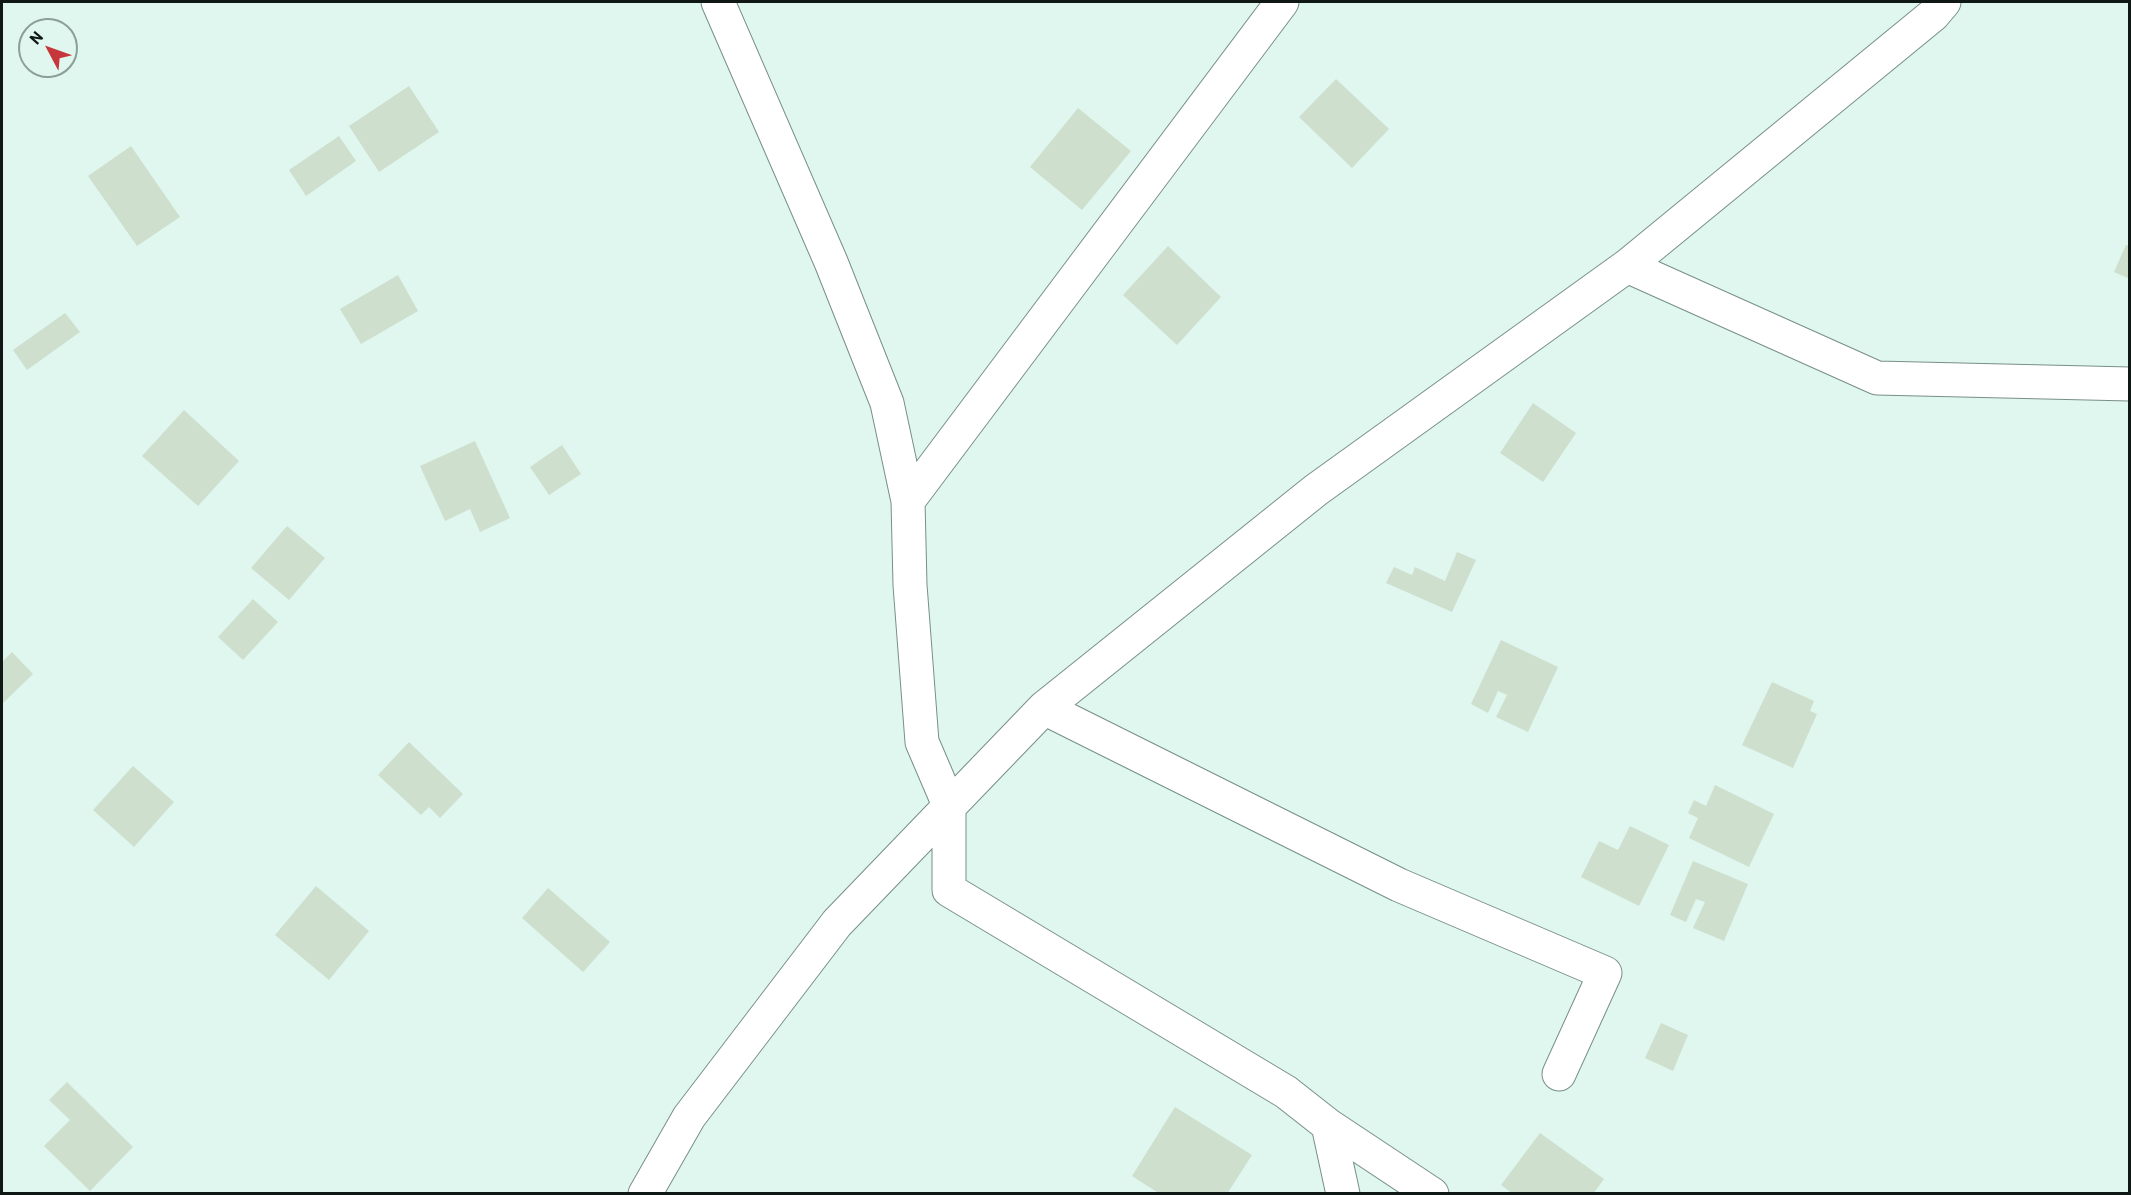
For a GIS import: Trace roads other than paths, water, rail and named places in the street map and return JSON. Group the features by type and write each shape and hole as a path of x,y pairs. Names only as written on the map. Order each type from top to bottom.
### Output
{"street":[{"path":"718,2 831,262 887,403 908,501 910,585 922,742 949,806 949,890 1286,1092 1328,1125 1432,1194"},
{"path":"908,501 1282,2"},
{"path":"645,1194 689,1117 837,923 1044,708 1316,490 1627,266 1934,15 1944,2"},
{"path":"1627,266 1877,378 2130,384"},
{"path":"1044,708 1399,885 1605,973 1559,1074"},
{"path":"1328,1125 1344,1194"}]}
